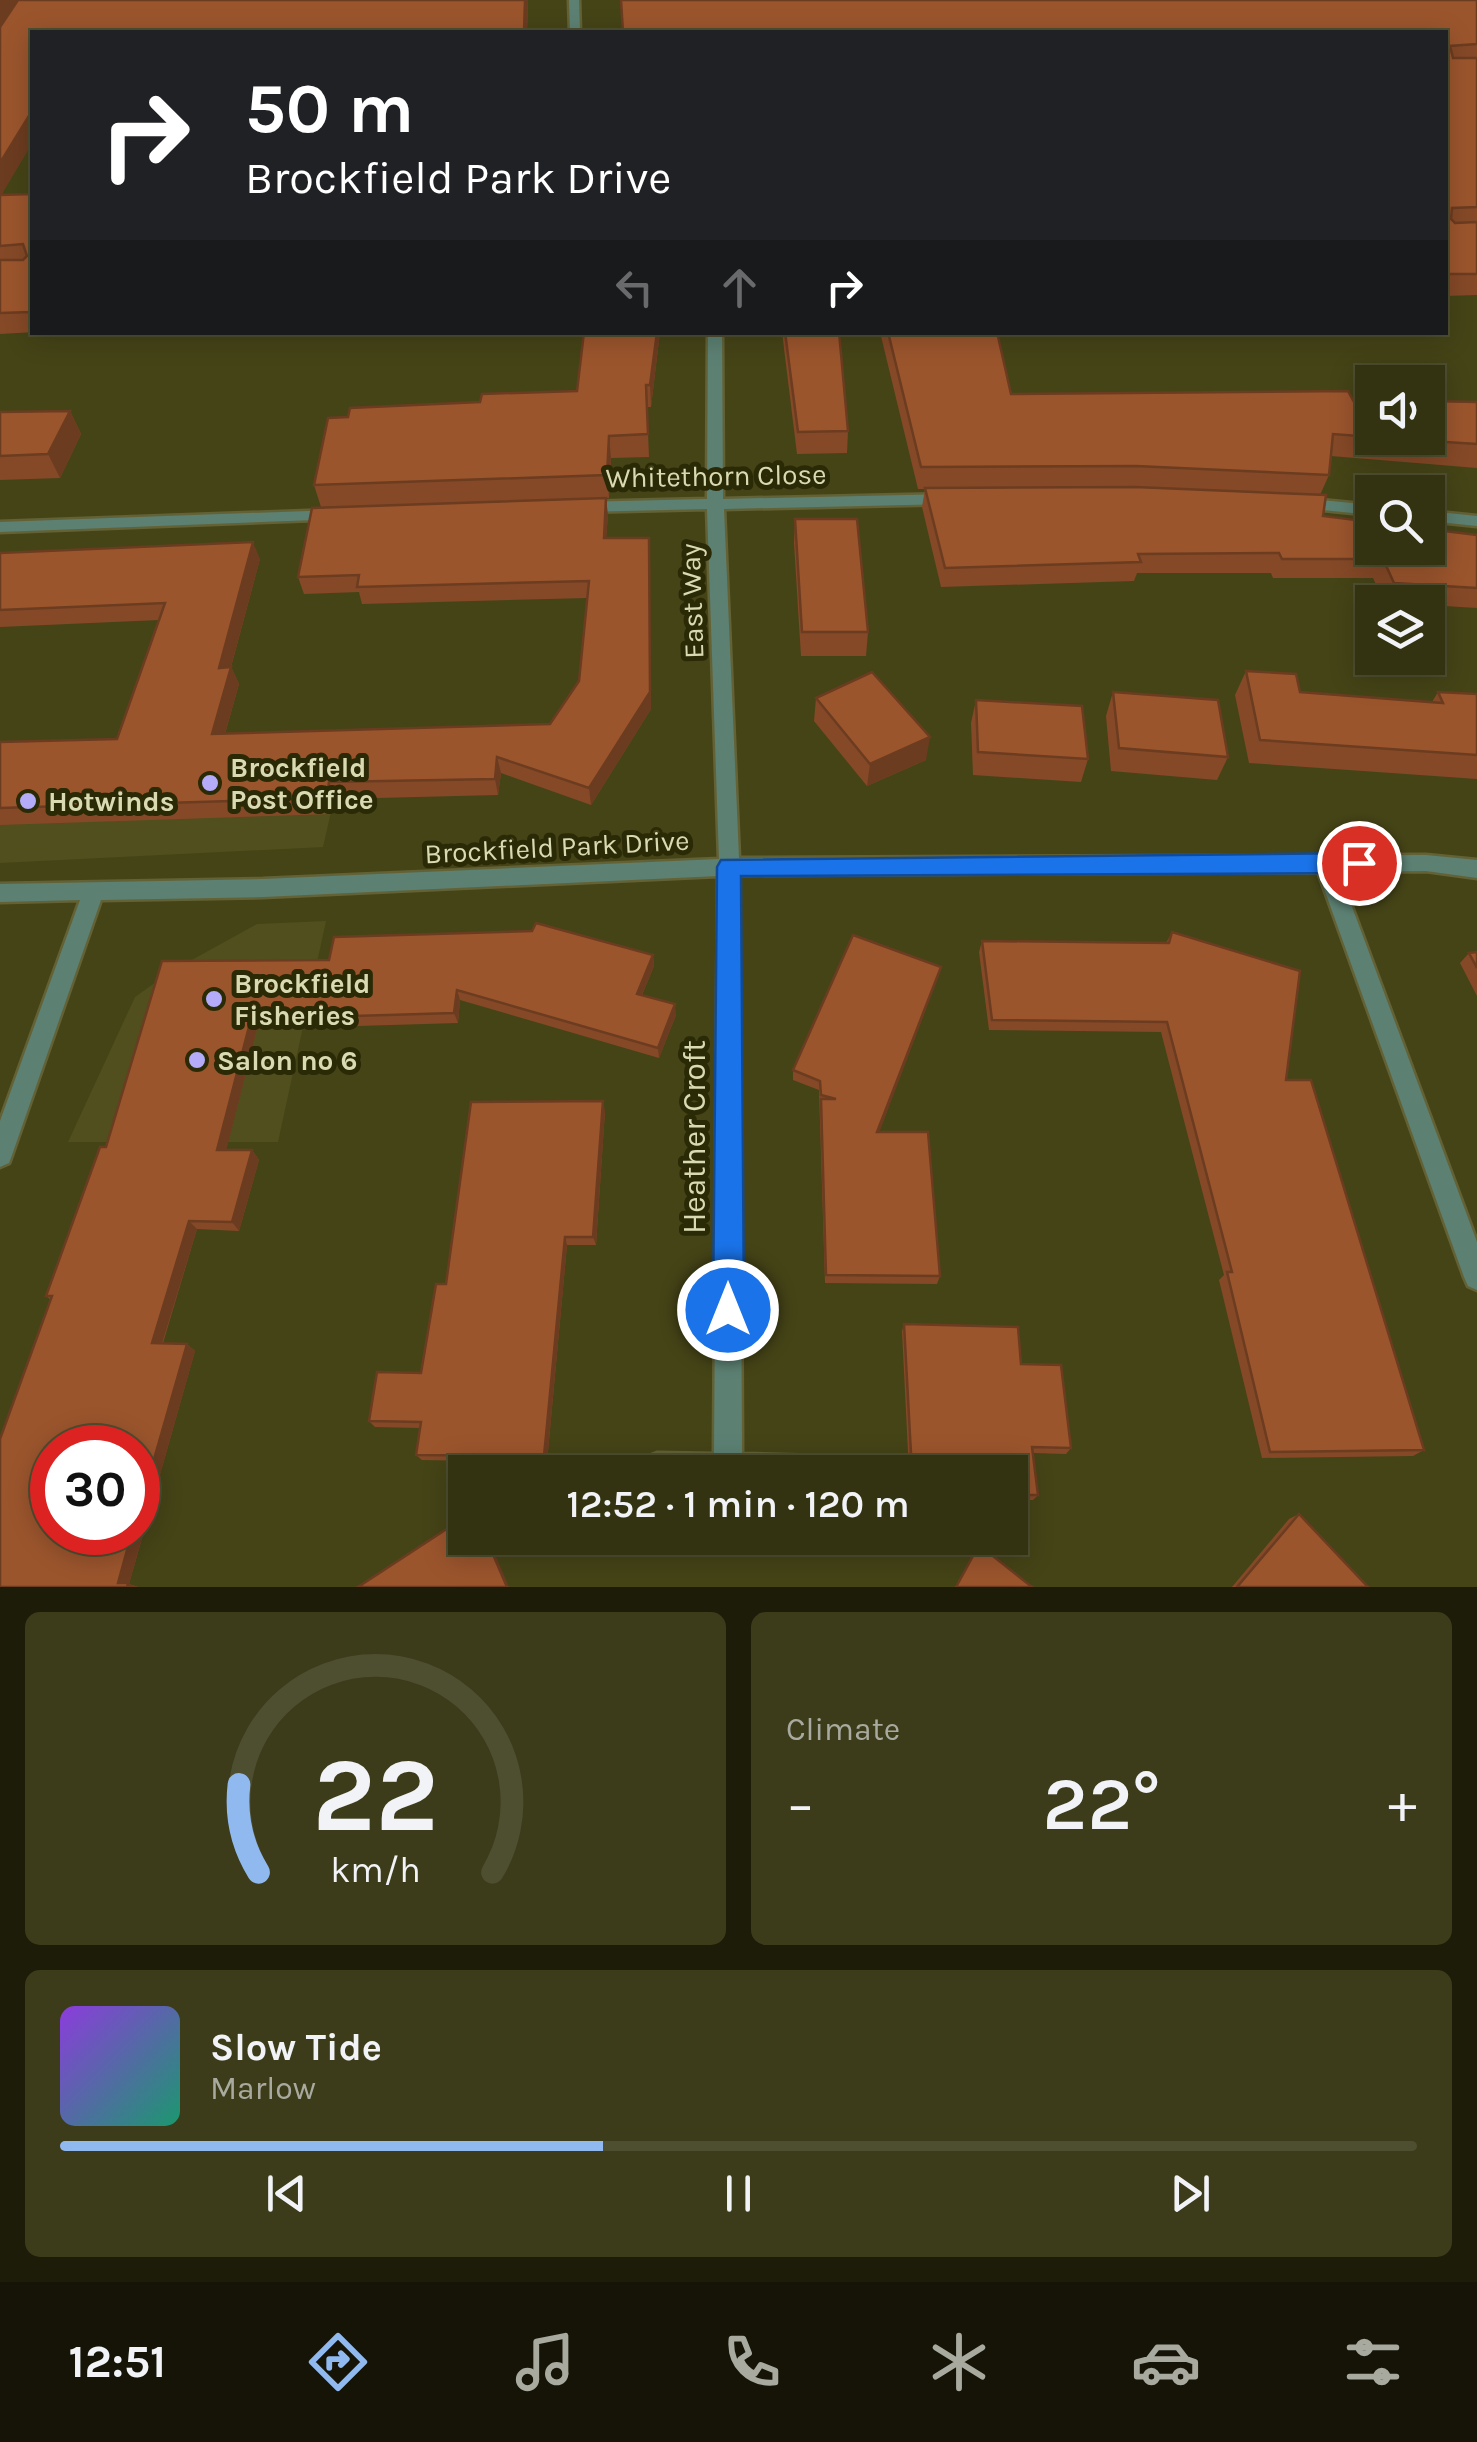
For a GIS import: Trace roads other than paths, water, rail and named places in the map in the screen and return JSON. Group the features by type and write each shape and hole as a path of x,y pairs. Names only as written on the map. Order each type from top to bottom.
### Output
{"street":[{"path":"574,0 575,30"},
{"name":"East Way","path":"714,335 729,867"},
{"name":"Whitethorn Close","path":"556,508 966,498"},
{"path":"1287,502 1355,508"},
{"path":"0,527 357,514"},
{"path":"1445,518 1477,522"},
{"path":"1326,863 1477,1276"},
{"name":"Brockfield Park Drive","path":"0,893 93,893 729,867 1426,863 1477,869"},
{"name":"Heather Croft","path":"728,1455 729,867"},
{"path":"0,1155 93,893"}],"place":[{"name":"Brockfield Post Office","path":"210,783"},
{"name":"Hotwinds","path":"28,801"},
{"name":"Brockfield Fisheries","path":"214,999"},
{"name":"Salon no 6","path":"197,1060"}]}
